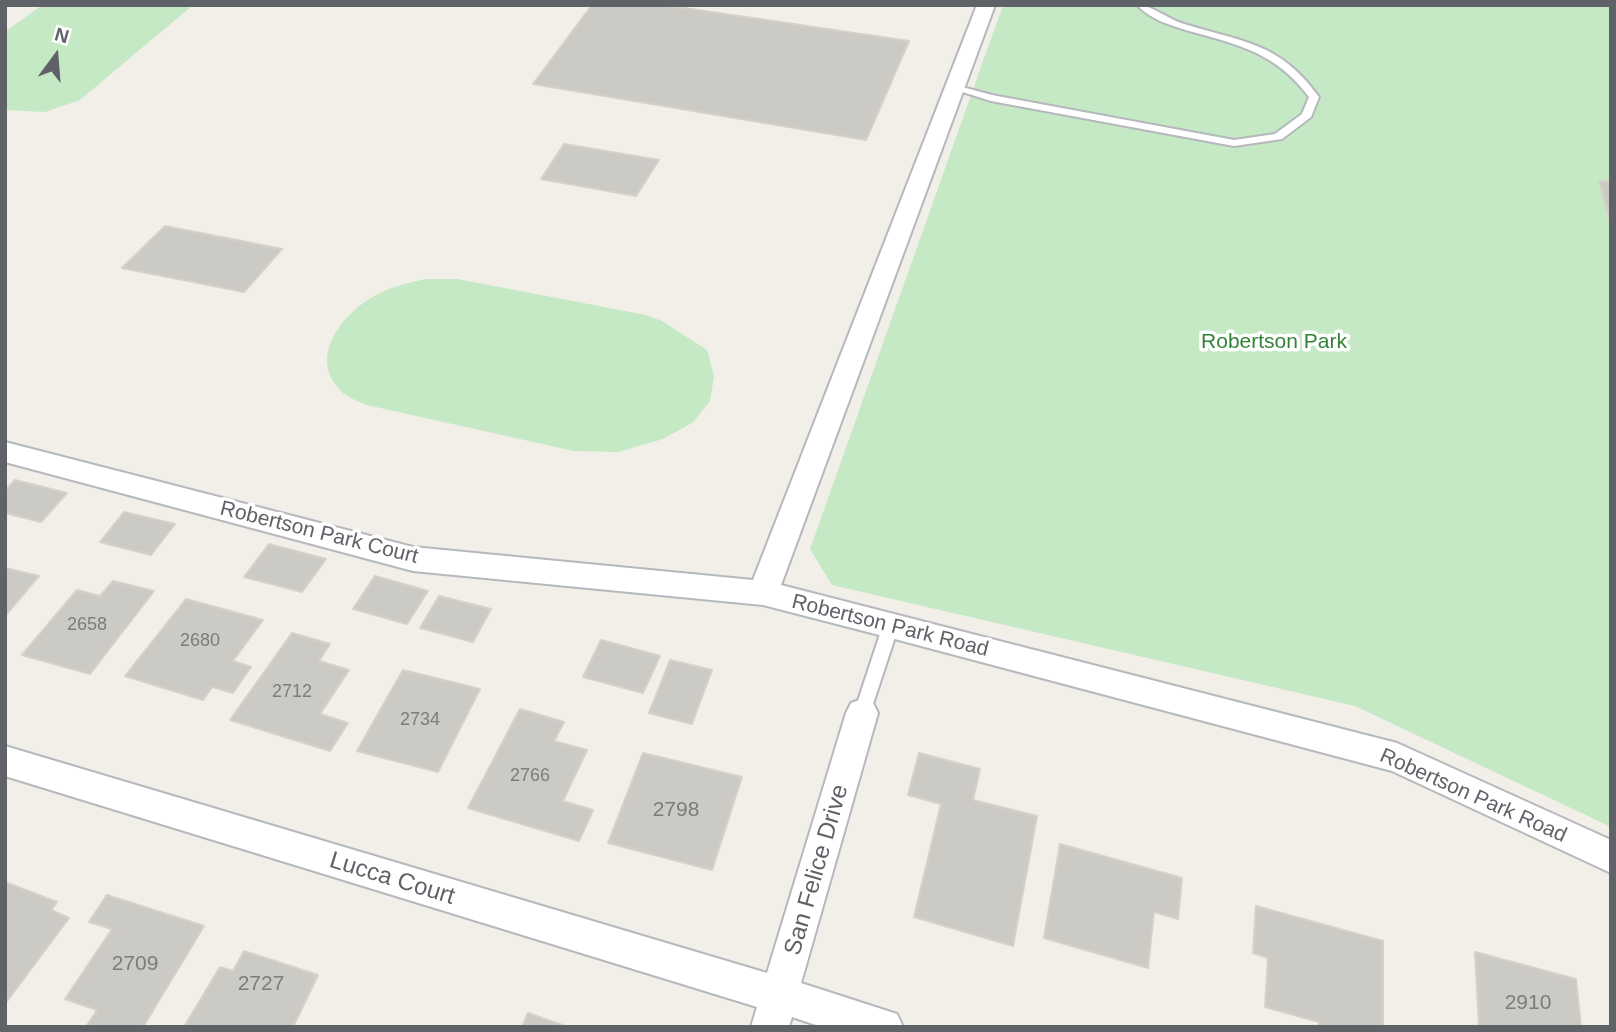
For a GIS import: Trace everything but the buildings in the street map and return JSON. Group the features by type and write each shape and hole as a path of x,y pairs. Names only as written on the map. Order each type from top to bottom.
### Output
{"street":[{"name":"Robertson Park Road","path":"986,5 763,593 1397,758 1611,857"},
{"name":"Robertson Park Court","path":"5,452 413,559 763,593"},
{"name":"San Felice Drive","path":"775,1011 862,713"},
{"name":"Lucca Court","path":"5,761 775,1011 884,1027"}],"lane":[{"path":"956,88 991,98 1234,143 1278,137 1307,115 1314,97 1298,72 1271,53 1176,24 1141,5"},
{"path":"862,713 891,625"}],"green space":[{"path":"42,5 193,5 80,100 45,112 5,110 5,32"},
{"name":"Robertson Park","path":"1003,5 1611,5 1611,827 1355,706 832,585 810,549"},
{"path":"425,279 457,279 646,315 662,321 707,350 714,376 710,401 692,423 663,439 618,452 574,451 367,405 345,394 330,376 327,362 329,348 343,322 378,294"}]}
